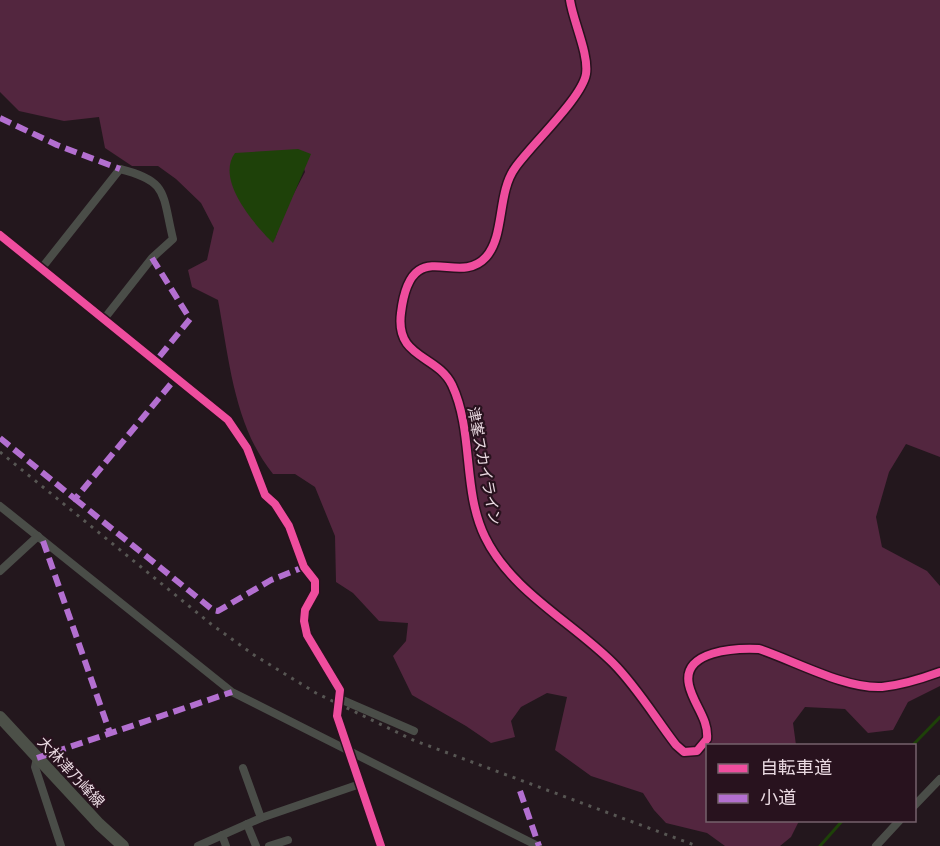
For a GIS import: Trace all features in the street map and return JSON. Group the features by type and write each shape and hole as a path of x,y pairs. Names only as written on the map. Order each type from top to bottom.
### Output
{"main road":[{"name":"大林津乃峰線","path":"0,717 123,846"}],"street":[{"name":"津峯スカイライン","path":"570,0 585,59 583,83 514,169 507,184 496,236 489,254 482,261 471,265 429,266 417,270 410,281 401,316 401,326 408,346 421,358 440,369 453,386 462,422 477,516 485,537 502,565 518,582 581,633 615,665 676,745 684,752 698,751 707,739 706,725 688,678 694,664 707,656 744,649 759,649 856,684 880,687 909,682 940,672"},
{"path":"41,269 120,169 149,177 160,191 173,238 152,258 104,319"},
{"path":"0,235 228,420 247,448 265,495 275,504 289,526 304,567 313,576 315,592 305,610 304,621 307,635 340,690 337,716 381,846"},
{"path":"0,506 232,692 538,846"},
{"path":"0,571 38,536"},
{"path":"340,699 414,731"},
{"path":"37,758 35,766 61,846"},
{"path":"243,768 261,818"},
{"path":"916,805 940,779"},
{"path":"198,846 261,818 360,784"},
{"path":"876,846 898,822"},
{"path":"248,824 256,846"},
{"path":"222,835 226,846"},
{"path":"269,846 288,840"}],"shaded area":[{"path":"0,0 940,0 940,457 906,444 889,472 876,517 882,547 927,571 940,586 940,686 908,702 893,730 868,733 845,709 805,707 793,723 796,744 706,744 706,822 798,822 791,837 780,846 725,846 707,833 666,823 643,793 591,776 555,750 567,697 547,693 521,707 511,721 515,737 491,743 412,695 393,656 406,641 408,623 379,621 353,593 336,582 335,536 315,487 295,474 273,474 250,435 235,391 218,300 192,287 188,270 207,260 214,228 201,203 176,179 158,166 132,166 105,148 99,117 64,121 19,111 0,92","holes":["298,149 305,172 283,214 274,242"]},
{"path":"298,149 311,154 273,243 248,214 233,189 230,164 235,153"}],"waterway":[{"path":"914,744 940,717"},
{"path":"820,846 841,822"}],"railway":[{"path":"0,452 211,624 254,655 316,693 413,740 697,846"}],"marked path":[{"path":"0,118 57,145 120,169"},
{"path":"152,258 190,319 155,362"},
{"path":"0,438 75,499 175,379"},
{"path":"75,499 213,610 218,611 271,580 304,567"},
{"path":"43,541 110,733"},
{"path":"37,758 232,692"},
{"path":"520,791 539,846"}],"cycle path":[{"path":"570,0 585,57 586,74 582,84 566,108 522,158 509,178 496,238 486,257 474,265 462,268 436,266 425,268 414,274 406,288 401,313 404,339 411,348 445,375 459,403 473,500 485,537 496,556 526,590 597,648 622,672 676,745 684,752 697,751 707,739 706,725 689,685 689,673 693,664 713,654 738,649 759,649 836,679 868,686 897,685 940,672"},
{"path":"0,235 228,420 247,448 265,495 275,504 289,526 304,567 315,581 315,592 305,610 304,621 307,635 340,690 337,716 381,846"}]}
